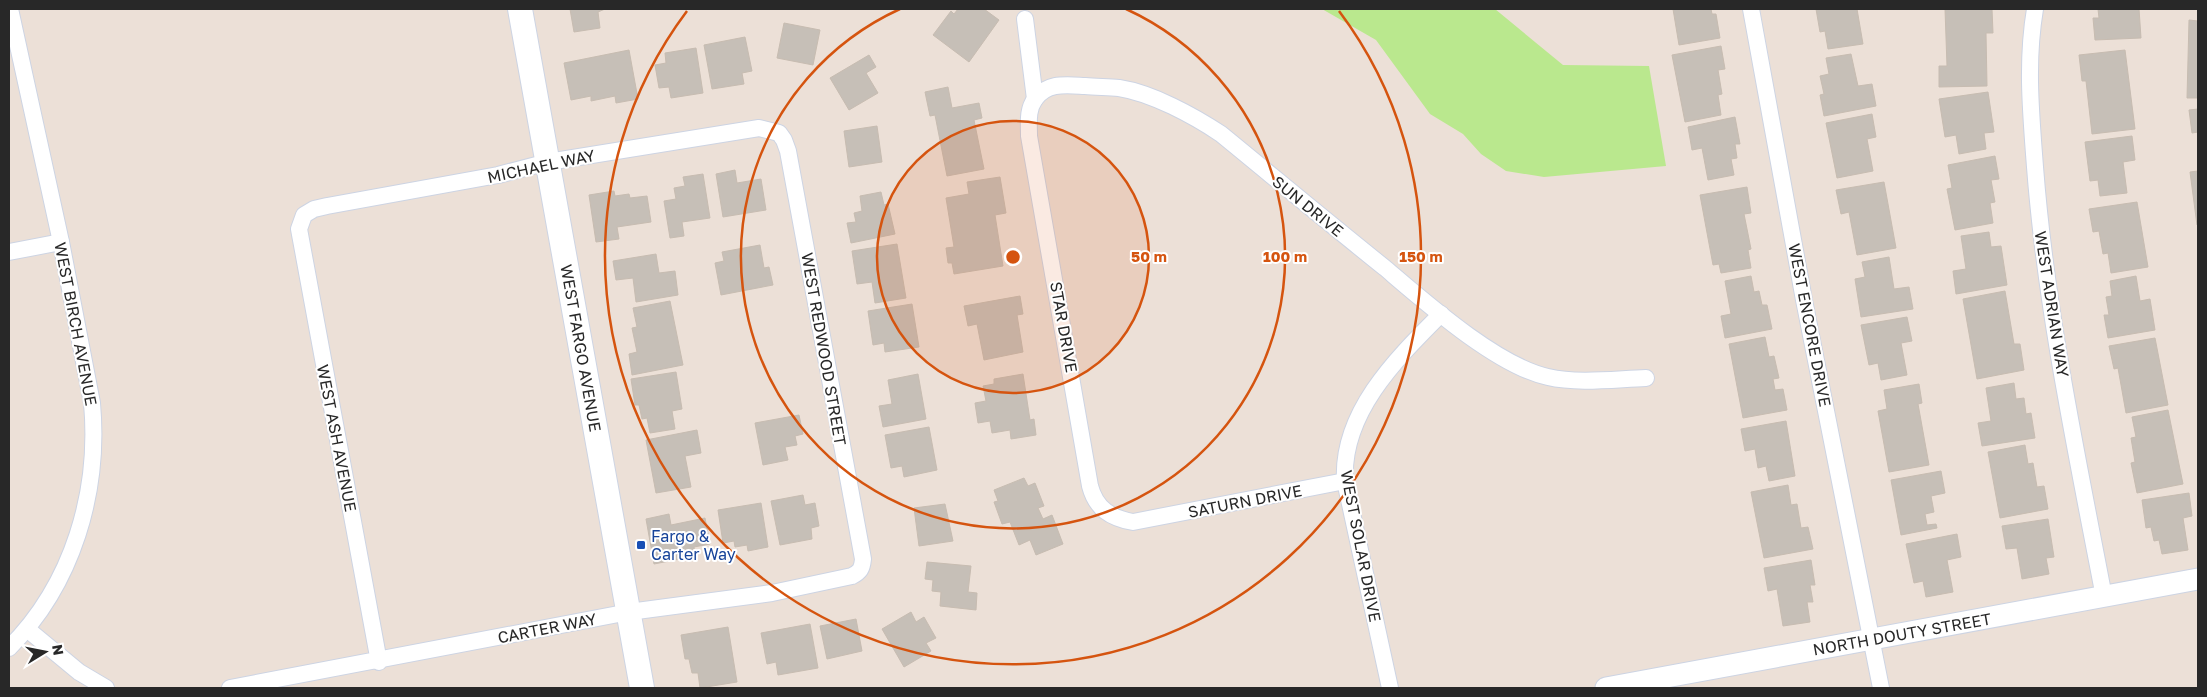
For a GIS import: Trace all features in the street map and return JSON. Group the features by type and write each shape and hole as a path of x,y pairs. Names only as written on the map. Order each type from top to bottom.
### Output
{"main road":[{"name":"WEST FARGO AVENUE","path":"520,9 642,688"}],"street":[{"name":"WEST BIRCH AVENUE","path":"10,9 61,242 92,403 94,430 93,465 89,494 79,534 62,575 27,630"},
{"name":"WEST ENCORE DRIVE","path":"1751,9 1804,300 1881,688"},
{"name":"WEST ADRIAN WAY","path":"2035,9 2029,55 2040,231 2074,439 2104,597"},
{"path":"1025,19 1035,99"},
{"name":"SUN DRIVE","path":"1035,99 1049,88 1061,84 1120,88 1192,115 1221,134 1441,314 1505,359 1527,371 1548,377 1565,379 1646,378"},
{"name":"STAR DRIVE","path":"1035,99 1029,114 1029,136 1092,494 1100,507 1112,517 1133,522 1144,520"},
{"name":"MICHAEL WAY","path":"304,215 327,206 498,175 548,162 759,128 779,133"},
{"name":"WEST REDWOOD STREET","path":"779,133 788,151 863,559 862,568"},
{"name":"WEST ASH AVENUE","path":"304,215 300,229 306,265 379,662"},
{"path":"9,252 61,242"},
{"name":"WEST SOLAR DRIVE","path":"1390,688 1346,482 1346,452 1362,410 1397,361 1441,314"},
{"name":"SATURN DRIVE","path":"1144,520 1346,482"},
{"name":"CARTER WAY","path":"230,688 379,662 629,612 772,593 852,576 862,568"},
{"name":"NORTH DOUTY STREET","path":"1606,688 2198,580"},
{"path":"9,648 27,630 79,672 106,688"}],"green space":[{"path":"1322,9 1495,9 1563,65 1649,66 1666,166 1544,177 1506,171 1481,154 1463,134 1430,114 1376,40"}],"building":[{"path":"570,9 605,9 598,12 600,28 574,32"},
{"path":"958,9 984,9 999,20 969,62 933,35 951,11 954,14"},
{"path":"1673,9 1711,9 1712,14 1716,14 1720,38 1679,45"},
{"path":"1816,9 1857,9 1863,44 1828,49 1825,31 1820,32"},
{"path":"1945,9 1992,9 1993,33 1986,33 1987,86 1939,87 1939,66 1947,66"},
{"path":"2098,9 2139,9 2141,38 2095,40 2093,18 2099,18"},
{"path":"2189,20 2198,21 2198,98 2187,98"},
{"path":"784,23 820,30 813,65 777,58"},
{"path":"745,37 752,71 742,73 744,84 712,89 704,45"},
{"path":"1721,46 1725,69 1718,70 1722,94 1718,95 1721,115 1685,122 1672,55"},
{"path":"696,48 703,93 671,98 669,87 659,88 655,65 666,63 665,53"},
{"path":"629,50 638,99 616,103 615,96 591,101 591,96 571,100 564,63"},
{"path":"2125,50 2135,129 2092,134 2086,81 2082,81 2079,55"},
{"path":"1851,54 1858,86 1872,84 1876,106 1824,116 1820,95 1824,94 1820,76 1829,74 1826,58"},
{"path":"869,55 876,67 866,73 878,93 849,110 830,78"},
{"path":"948,87 952,108 979,103 982,118 974,120 984,169 947,176 935,115 930,116 925,92"},
{"path":"1988,92 1994,132 1984,133 1986,149 1959,154 1956,135 1945,137 1939,99"},
{"path":"2198,109 2198,132 2192,133 2189,110"},
{"path":"1872,114 1876,137 1867,139 1873,171 1837,178 1826,123"},
{"path":"1735,117 1740,144 1735,144 1737,158 1731,159 1734,175 1708,180 1702,148 1692,150 1688,127"},
{"path":"877,126 882,162 849,167 844,131"},
{"path":"2132,136 2135,160 2123,162 2127,193 2100,196 2098,180 2090,181 2085,142"},
{"path":"1995,156 1999,179 1991,180 1995,202 1990,203 1993,223 1955,230 1947,189 1952,188 1948,165"},
{"path":"735,170 737,183 761,179 766,210 723,217 716,174"},
{"path":"2198,171 2198,225 2197,225 2190,172"},
{"path":"703,174 710,218 682,222 684,236 670,238 664,201 676,199 674,188 685,186 683,177"},
{"path":"1000,177 1006,213 995,215 1003,266 954,274 952,263 948,263 946,248 954,247 946,198 969,194 967,182"},
{"path":"1884,182 1896,248 1857,255 1849,212 1841,214 1836,190"},
{"path":"1747,187 1751,213 1744,214 1751,249 1748,250 1751,268 1721,273 1719,264 1713,265 1700,195"},
{"path":"614,191 615,196 629,194 630,198 647,196 651,222 617,227 619,239 596,242 589,195"},
{"path":"881,192 884,205 888,204 895,234 851,243 847,223 856,222 854,213 862,211 860,196"},
{"path":"2137,202 2148,267 2111,273 2108,253 2103,254 2099,231 2093,232 2089,209"},
{"path":"1989,232 1991,247 2001,246 2007,285 1956,294 1953,271 1966,269 1961,236"},
{"path":"897,244 906,298 875,303 872,282 857,284 852,251"},
{"path":"760,245 764,268 769,267 773,285 721,295 715,263 724,261 722,252"},
{"path":"656,254 659,273 675,271 678,295 636,302 633,278 616,280 613,261"},
{"path":"1889,257 1894,289 1909,287 1913,309 1861,317 1855,279 1865,277 1862,262"},
{"path":"1751,276 1754,292 1759,291 1762,305 1767,305 1772,329 1725,338 1721,316 1731,314 1725,281"},
{"path":"2136,276 2140,301 2150,299 2155,330 2108,338 2104,315 2109,315 2106,297 2112,296 2110,281"},
{"path":"2005,291 2014,344 2020,344 2024,370 1977,379 1963,299"},
{"path":"1020,296 1023,314 1017,315 1023,352 984,360 977,324 968,326 964,306"},
{"path":"670,301 683,365 632,375 629,354 637,352 632,328 637,327 633,308"},
{"path":"912,304 919,347 885,352 884,343 873,345 868,311"},
{"path":"1907,317 1912,341 1901,343 1907,375 1881,380 1878,363 1869,365 1861,325"},
{"path":"1765,337 1769,357 1774,356 1779,378 1773,379 1775,390 1783,389 1787,410 1743,418 1729,344"},
{"path":"2155,338 2168,405 2126,413 2118,368 2114,369 2109,346"},
{"path":"676,372 682,409 672,411 675,429 650,433 647,418 642,419 639,405 635,405 631,379"},
{"path":"918,374 926,419 883,427 879,406 892,404 888,380"},
{"path":"1023,374 1030,420 1034,419 1036,435 1011,439 1010,430 992,433 990,421 978,423 975,403 986,401 983,386 994,384 994,379"},
{"path":"2014,383 2016,399 2024,398 2026,414 2031,413 2035,438 1982,446 1978,423 1991,421 1986,388"},
{"path":"1919,384 1922,403 1918,404 1929,465 1889,472 1878,411 1887,409 1884,390"},
{"path":"2168,410 2183,484 2137,493 2131,463 2135,462 2131,438 2136,437 2132,417"},
{"path":"799,415 803,434 795,436 797,445 785,447 788,460 763,465 755,423"},
{"path":"1786,421 1795,476 1769,481 1766,466 1758,468 1755,449 1745,451 1741,429"},
{"path":"929,427 937,470 904,477 902,466 891,468 885,435"},
{"path":"697,430 701,453 685,456 691,487 656,493 646,440"},
{"path":"2025,445 2028,464 2033,463 2037,487 2044,486 2048,509 2000,518 1988,452"},
{"path":"1941,471 1945,493 1931,496 1934,512 1925,514 1927,525 1936,524 1937,528 1901,535 1891,480"},
{"path":"1024,478 1028,486 1035,483 1044,506 1038,508 1043,519 1052,515 1063,544 1036,555 1030,540 1019,545 1010,522 1002,524 994,502 998,501 994,490"},
{"path":"1788,485 1791,505 1797,504 1801,528 1808,527 1813,549 1764,558 1751,492"},
{"path":"2189,493 2192,516 2183,518 2188,550 2162,554 2159,540 2154,541 2151,527 2146,528 2142,500"},
{"path":"803,495 805,505 815,503 819,526 811,528 812,539 780,545 771,501"},
{"path":"761,503 768,547 748,551 747,545 735,547 734,541 723,543 718,510"},
{"path":"945,504 953,541 919,546 914,508"},
{"path":"669,514 671,525 705,518 710,544 694,547 695,556 654,564 646,519"},
{"path":"2048,519 2054,557 2046,558 2049,574 2022,579 2017,548 2006,549 2002,526"},
{"path":"1957,534 1961,557 1947,560 1953,592 1926,597 1923,581 1914,583 1906,544"},
{"path":"1811,560 1815,585 1810,585 1813,602 1807,602 1810,622 1783,626 1777,589 1768,591 1764,568"},
{"path":"927,562 971,566 968,592 977,593 976,610 940,606 941,592 932,591 933,580 925,579"},
{"path":"911,612 916,622 924,617 936,638 926,643 931,651 904,667 882,629"},
{"path":"856,619 862,651 827,659 820,626"},
{"path":"810,624 818,668 778,675 776,662 767,664 761,633"},
{"path":"728,627 737,682 700,688 698,673 692,673 689,659 685,659 681,635"}],"place":[{"name":"Fargo & Carter Way","path":"641,545"}]}
